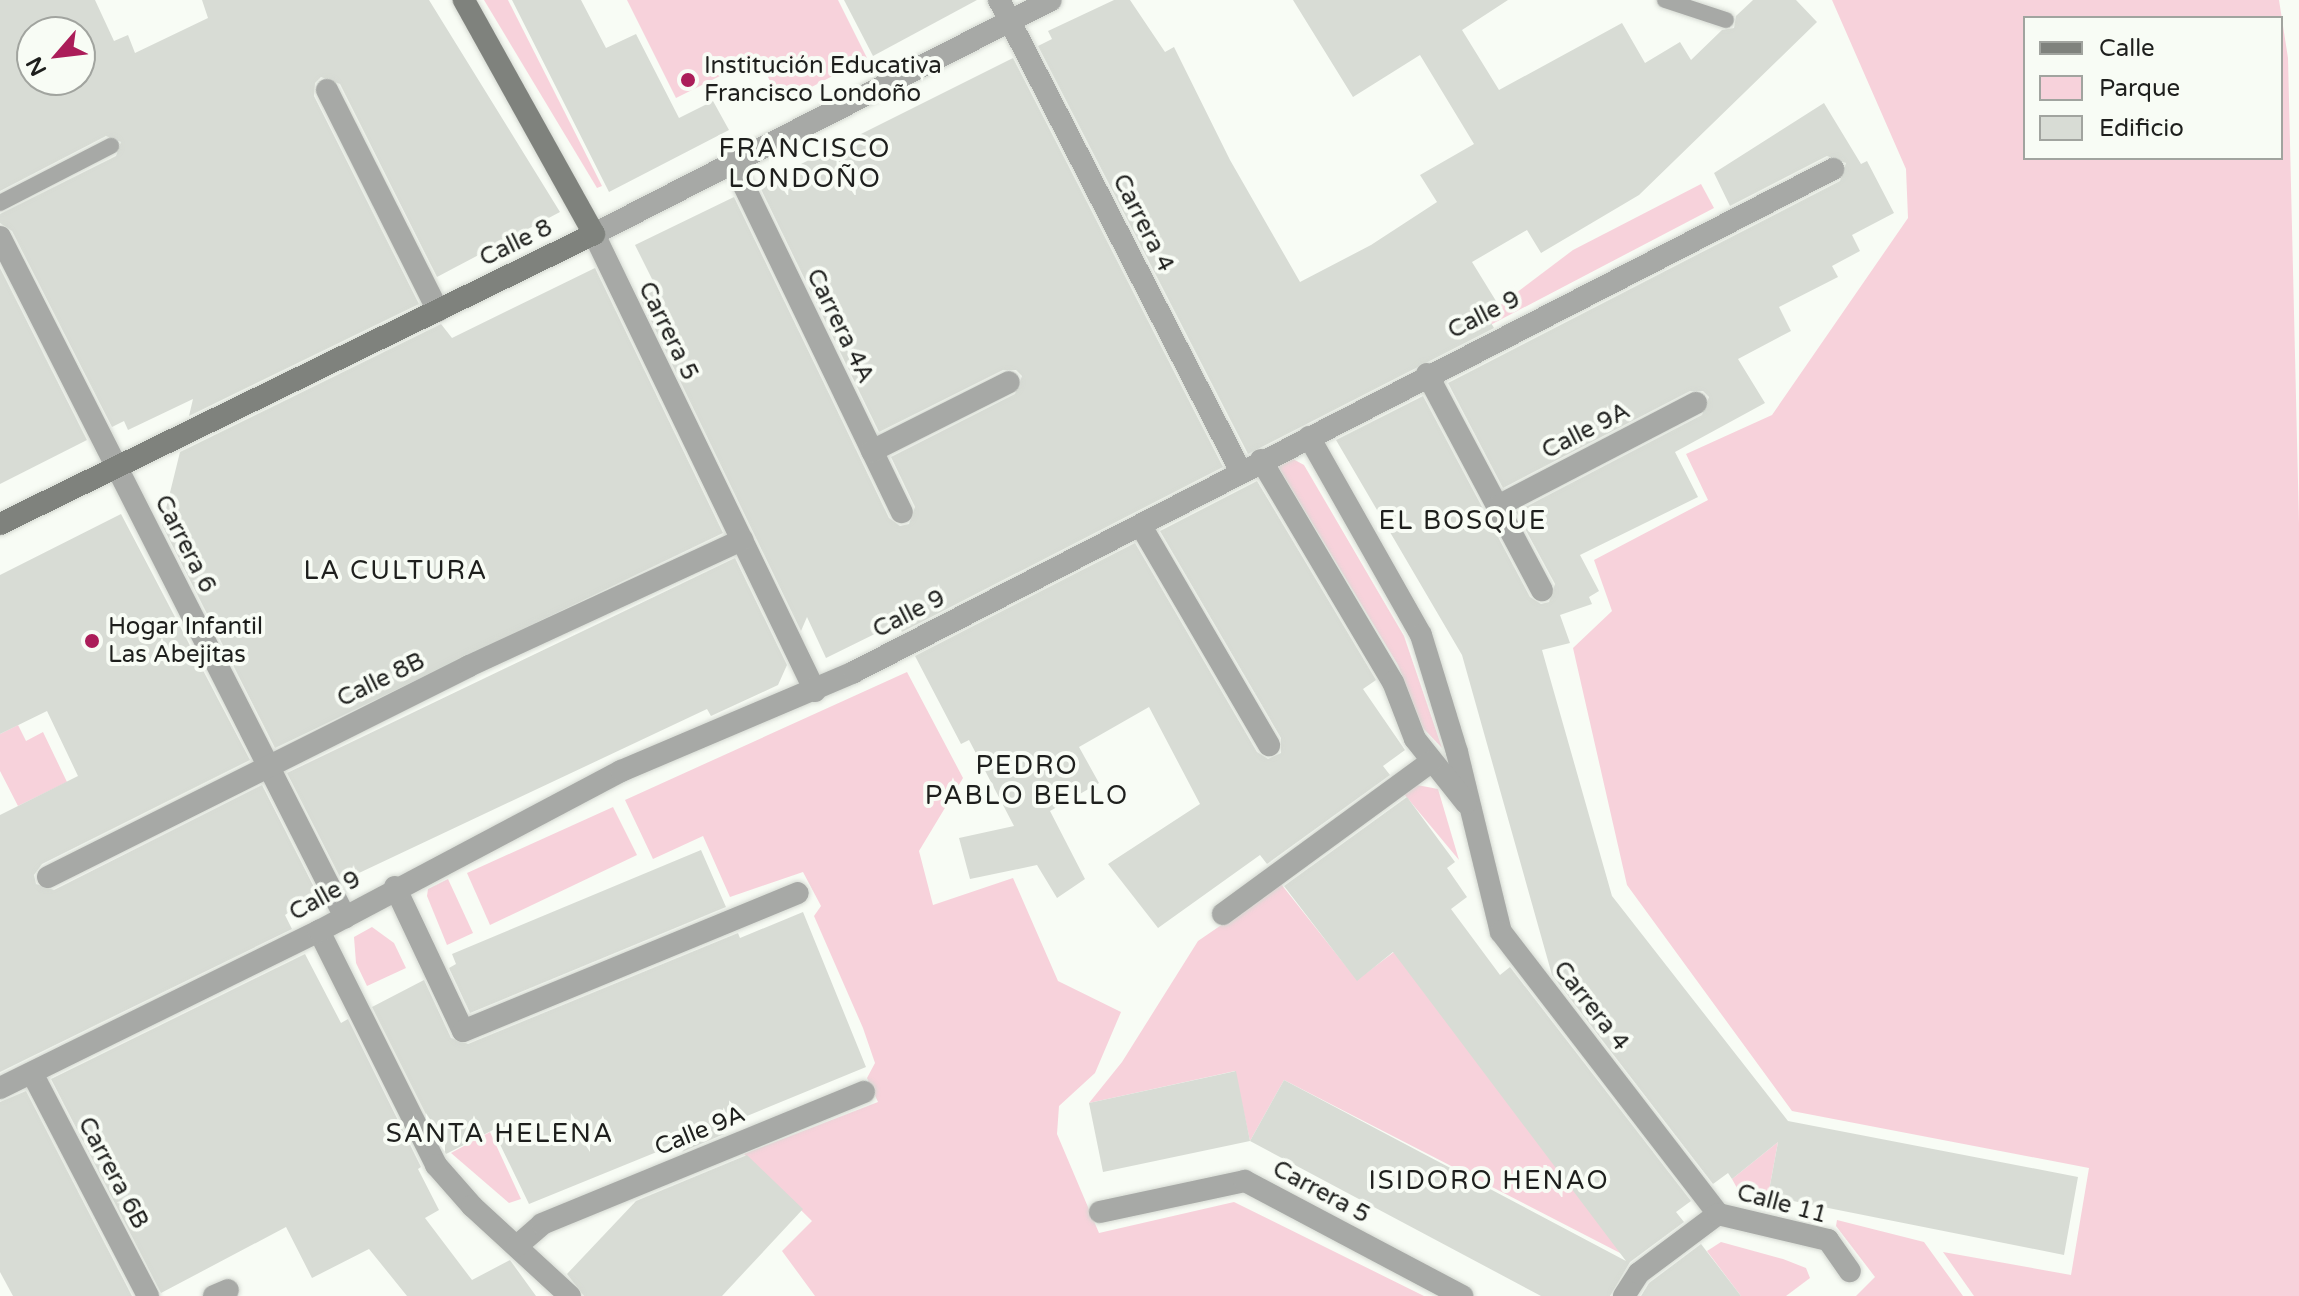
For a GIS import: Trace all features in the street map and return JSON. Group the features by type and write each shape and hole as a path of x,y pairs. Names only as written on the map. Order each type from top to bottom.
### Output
{"main road":[{"name":"Carrera 5","path":"464,0 594,234"},
{"name":"Calle 8","path":"0,524 594,234"}],"street":[{"name":"Carrera 4","path":"999,0 1240,470"},
{"name":"Calle 8","path":"594,234 1051,0"},
{"path":"327,90 438,311"},
{"name":"Carrera 4A","path":"732,161 902,512"},
{"name":"Calle 9","path":"0,1088 319,931 395,887 621,771 815,691 1141,526 1240,470 1427,374 1833,169"},
{"name":"Carrera 5","path":"594,234 815,691"},
{"name":"Carrera 6","path":"0,237 345,917"},
{"path":"1427,374 1500,505 1542,590"},
{"path":"872,451 1009,382"},
{"name":"Calle 9A","path":"1500,505 1696,403"},
{"name":"Carrera 4","path":"1309,437 1421,635 1501,932 1718,1214"},
{"name":"Carrera 4","path":"1261,460 1393,682 1415,739 1469,807"},
{"path":"1141,526 1269,745"},
{"name":"Calle 8B","path":"48,877 267,765 742,540"},
{"path":"1223,914 1431,762"},
{"path":"395,887 463,1031 798,893"},
{"path":"319,931 436,1165 472,1206 570,1296"},
{"name":"Carrera 6B","path":"32,1073 148,1296"},
{"name":"Calle 9A","path":"517,1246 542,1224 864,1092"},
{"name":"Carrera 5","path":"1100,1212 1245,1181 1462,1296"},
{"name":"Calle 11","path":"1624,1296 1639,1273 1718,1214 1828,1240 1850,1271"}],"lane":[{"path":"1665,0 1726,20"},
{"path":"0,203 111,146"}],"green space":[{"path":"484,0 508,0 602,186 597,188"},
{"path":"627,0 838,0 867,58 781,103 758,57 676,98"},
{"path":"1832,0 2279,0 2281,16 2023,16 2023,160 2283,160 2283,26 2288,58 2299,524 2299,1296 1974,1296 1943,1252 2071,1275 2089,1168 1792,1111 1627,885 1573,648 1612,611 1594,560 1708,500 1686,454 1772,415 1908,218 1906,169"},
{"path":"1701,184 1714,208 1477,332 1471,327 1573,250"},
{"path":"1293,459 1304,465 1404,636 1442,748 1423,728 1398,665 1276,463"},
{"path":"907,672 963,778 919,851 933,905 1013,878 1058,981 1121,1012 1095,1073 1059,1106 1057,1134 1099,1233 1234,1202 1424,1296 815,1296 782,1251 812,1221 744,1154 878,1102 867,1078 875,1063 863,1028 814,916 821,906 803,872 730,897 703,836 653,859 625,800"},
{"path":"18,725 26,741 43,732 67,782 18,806 0,771 0,734"},
{"path":"1417,785 1438,789 1459,860 1404,794"},
{"path":"613,807 637,855 490,925 467,873"},
{"path":"448,879 473,933 447,945 427,896 428,889"},
{"path":"1281,884 1357,980 1394,952 1622,1254 1284,1080 1250,1141 1235,1071 1089,1103 1122,1062 1198,941"},
{"path":"372,927 394,943 406,968 367,986 356,963 354,937"},
{"path":"490,1132 521,1199 509,1203 451,1153"},
{"path":"1778,1142 1768,1196 1737,1188 1732,1179"},
{"path":"1837,1220 1924,1242 1963,1296 1856,1296 1875,1277 1836,1226"},
{"path":"1721,1242 1806,1268 1810,1278 1786,1296 1741,1296 1707,1251"}],"building":[{"path":"0,0 95,0 114,41 128,35 135,53 208,18 202,0 429,0 560,212 437,277 340,84 321,77 315,83 314,96 419,304 189,416 193,399 128,430 124,421 112,427 12,231 0,223 0,214 116,156 121,142 106,136 0,191"},
{"path":"512,0 581,0 606,48 636,34 679,118 713,101 729,130 609,192"},
{"path":"844,0 977,0 873,56"},
{"path":"1114,0 1130,0 1165,52 1174,47 1230,160 1300,282 1371,245 1437,202 1420,175 1474,144 1420,55 1353,97 1293,0 1508,0 1462,30 1499,90 1622,23 1645,63 1680,42 1691,60 1722,30 1734,28 1736,16 1753,0 1796,0 1817,22 1639,195 1541,253 1527,230 1472,262 1496,301 1483,309 1494,328 1248,454 1038,46 1052,39 1048,31"},
{"path":"1013,58 1223,467 902,632 897,623 826,658 807,617 801,631 640,298 657,289 635,245 734,197 889,518 900,526 909,524 915,507 891,457 1015,394 1022,376 1016,370 1003,370 879,432 759,185"},
{"path":"1824,103 1861,164 1867,161 1894,213 1852,235 1860,251 1832,266 1838,277 1779,307 1791,331 1738,359 1765,403 1675,452 1698,497 1580,555 1599,591 1589,597 1592,604 1560,615 1570,643 1542,650 1612,896 1788,1121 2078,1177 2064,1255 1768,1196 1778,1142 1732,1179 1728,1173 1713,1184 1552,975 1462,655 1336,440 1423,396 1530,597 1541,604 1549,602 1555,584 1516,512 1702,415 1709,397 1703,391 1690,391 1503,488 1448,383 1840,181 1846,163 1827,156 1730,206 1714,173"},
{"path":"0,268 87,440 0,484"},
{"path":"595,268 723,533 275,748 162,525 180,452 441,324 452,338"},
{"path":"1257,481 1376,680 1363,689 1405,750 1383,766 1390,775 1267,864 1260,855 1158,928 1108,864 1200,804 1149,707 1079,747 1099,783 1050,811 1085,879 1057,898 1037,865 970,879 959,838 1014,826 969,740 961,744 915,656 1135,543 1257,752 1268,759 1281,753 1281,738 1160,531"},
{"path":"121,514 250,760 42,864 34,875 36,884 54,890 262,785 317,893 285,915 292,929 0,1072 0,815 78,776 47,711 0,734 0,575"},
{"path":"735,558 787,665 778,685 711,716 707,709 342,881 287,773"},
{"path":"1407,797 1455,862 1447,868 1467,897 1451,909 1500,975 1510,967 1691,1201 1676,1212 1684,1222 1630,1262 1610,1296 1541,1296 1250,1141 1284,1080 1626,1261 1393,952 1357,981 1284,886"},
{"path":"701,850 726,907 470,1013 449,968 456,964 452,954"},
{"path":"803,912 866,1067 718,1128 724,1134 682,1152 696,1136 529,1204 493,1130 446,1154 372,1007 424,980 451,1038 468,1044 738,933 740,938"},
{"path":"305,954 341,1023 348,1019 421,1167 418,1169 439,1210 425,1218 472,1280 510,1260 536,1296 407,1296 369,1249 312,1278 286,1227 161,1293 51,1079"},
{"path":"1236,1071 1250,1141 1103,1172 1089,1103"},
{"path":"26,1091 132,1296 13,1296 0,1272 0,1102"},
{"path":"747,1155 803,1209 722,1296 584,1296 567,1274 636,1201"},
{"path":"1701,1244 1741,1296 1641,1296 1649,1283"}],"place":[{"name":"Institución Educativa Francisco Londoño","path":"688,80"},
{"name":"Hogar Infantil Las Abejitas","path":"92,641"}],"district":[{"name":"FRANCISCO LONDOÑO","path":"805,164"},
{"name":"EL BOSQUE","path":"1463,521"},
{"name":"LA CULTURA","path":"396,571"},
{"name":"PEDRO PABLO BELLO","path":"1027,781"},
{"name":"SANTA HELENA","path":"500,1134"},
{"name":"ISIDORO HENAO","path":"1489,1181"}]}
